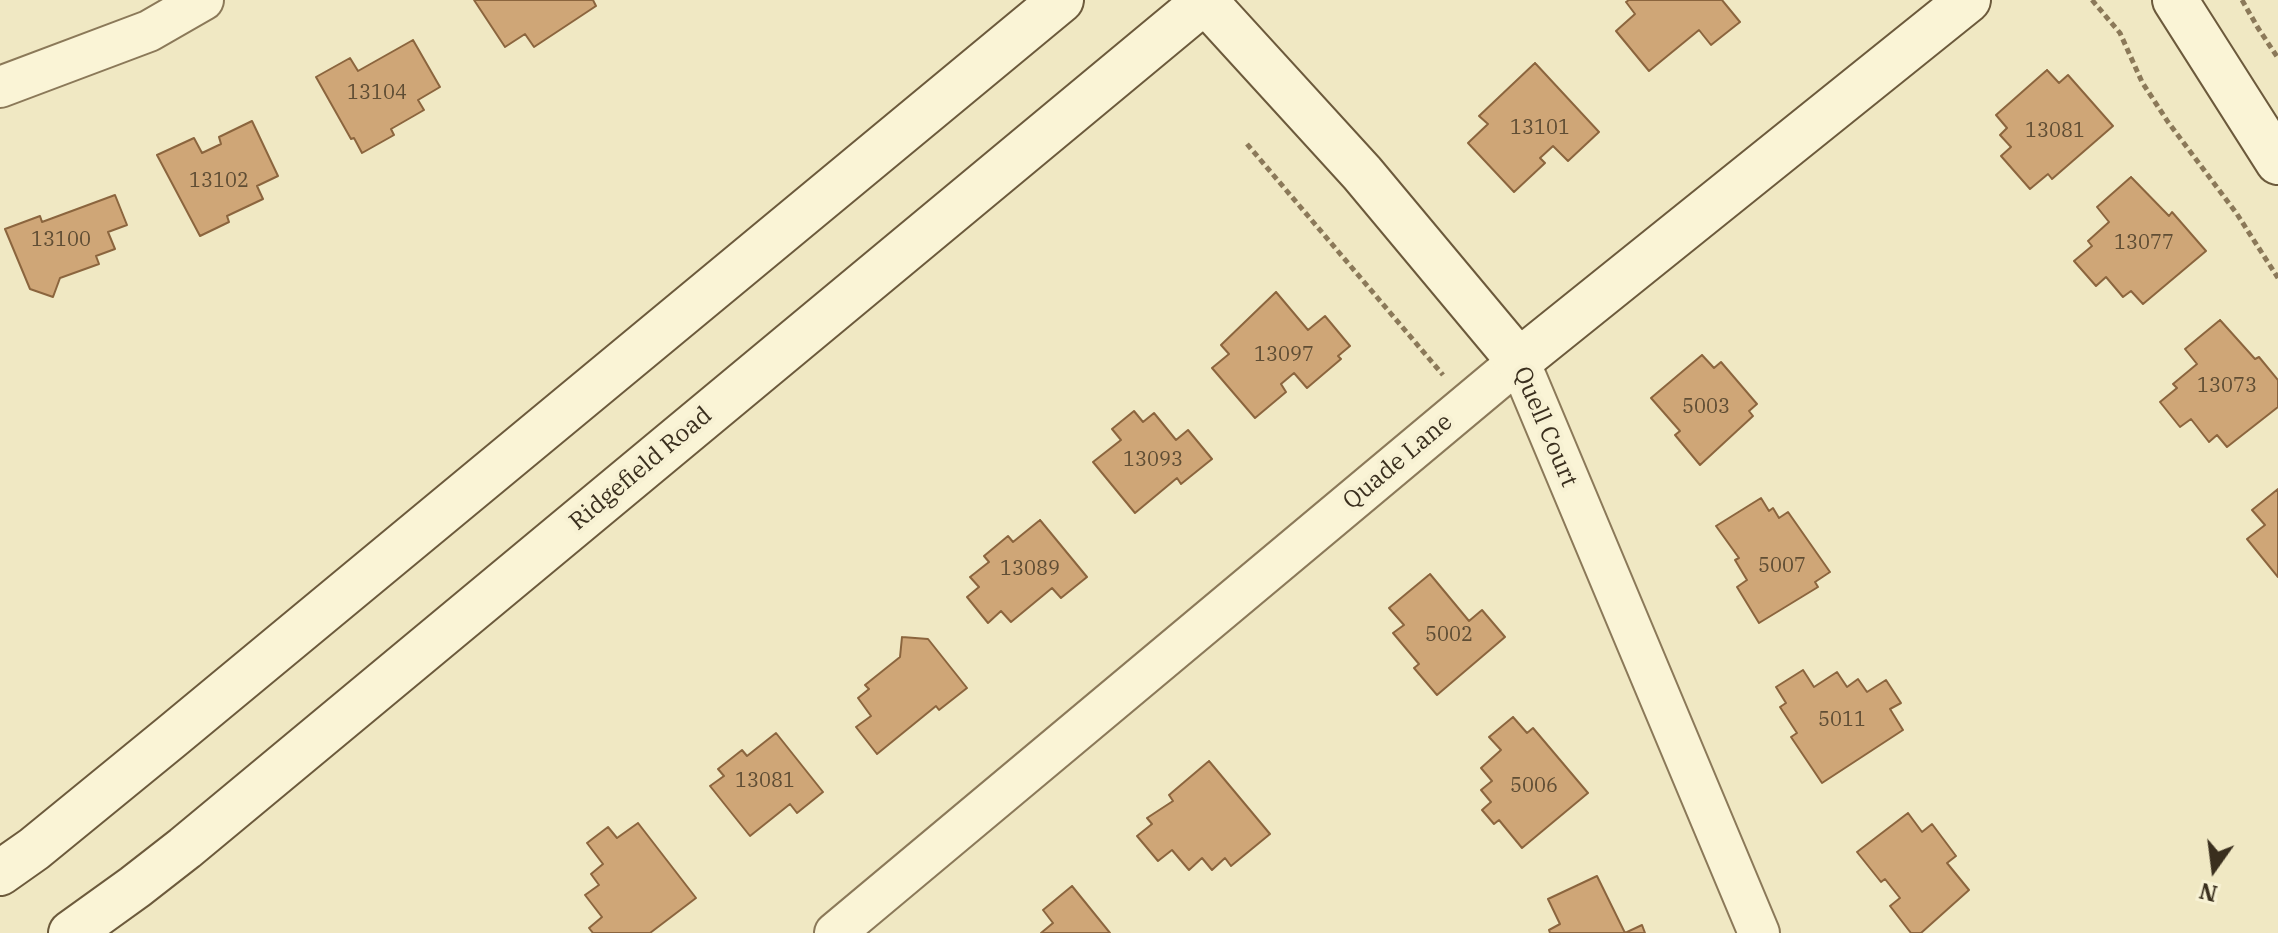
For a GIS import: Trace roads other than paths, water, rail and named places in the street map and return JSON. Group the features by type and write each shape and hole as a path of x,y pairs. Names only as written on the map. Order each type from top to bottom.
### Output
{"main road":[{"path":"0,873 196,717 1061,0"},
{"name":"Quell Court","path":"1205,0 1362,173 1519,361"},
{"name":"Ridgefield Road","path":"71,933 197,838 1205,0"},
{"name":"Quade Lane","path":"1519,361 1968,0"},
{"path":"2175,0 2278,162"}],"street":[{"path":"0,87 149,31 203,0"},
{"name":"Quade Lane","path":"839,932 1519,361"},
{"name":"Quell Court","path":"1519,361 1759,933"}]}
